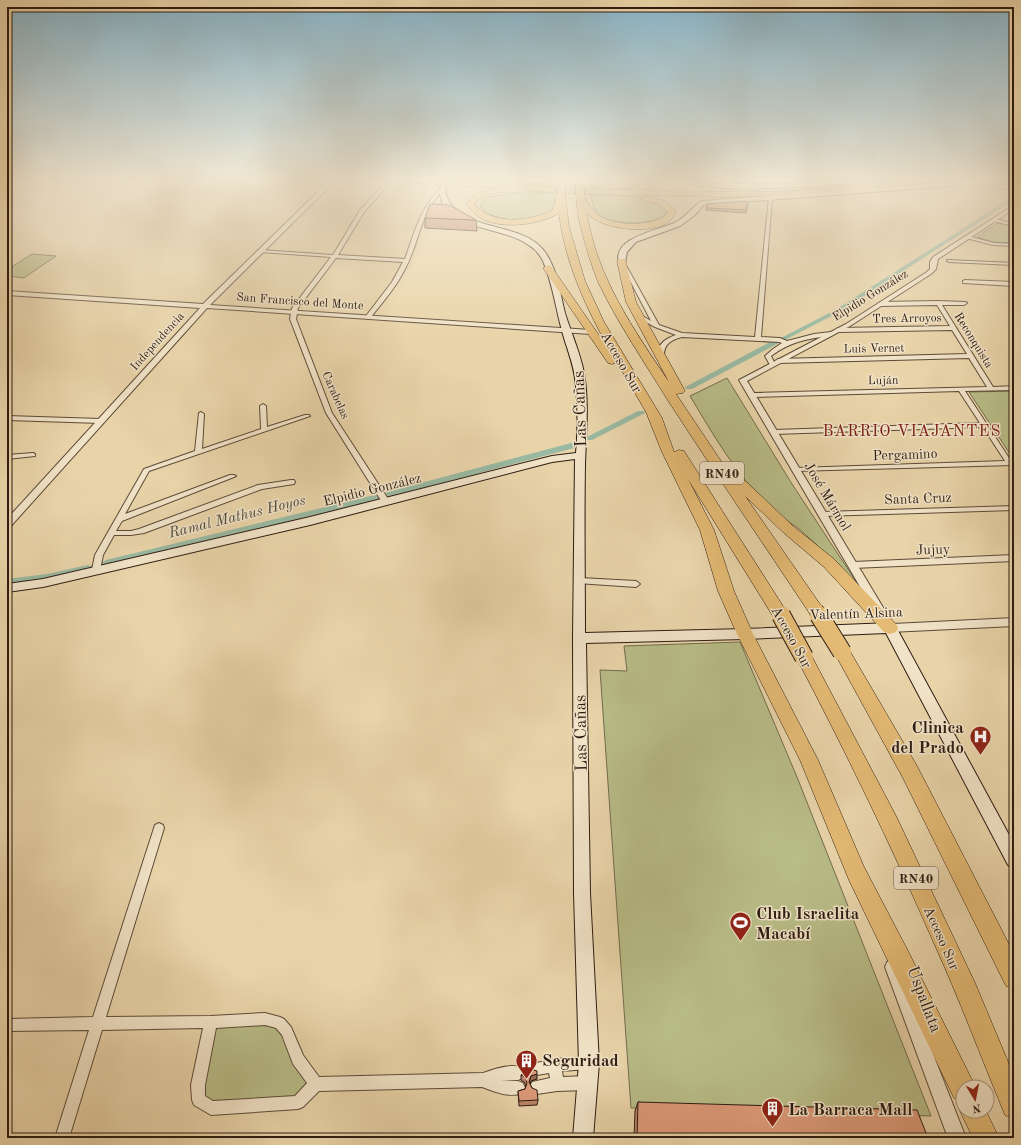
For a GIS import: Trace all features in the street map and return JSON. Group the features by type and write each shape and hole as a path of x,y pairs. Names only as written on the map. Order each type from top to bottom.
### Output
{"highway":[{"name":"Acceso Sur","path":"567,233 580,282 599,322 651,410 780,614 854,751 949,952 1014,1106"},
{"name":"Acceso Sur","path":"587,233 597,267 604,284 638,345 701,439 708,452 816,610 867,694 921,794 1014,978"},
{"path":"622,261 627,289 637,315 681,396 701,439"},
{"path":"548,268 591,332 651,410 668,452 707,530 726,591 809,760 856,873 900,959 958,1079"},
{"path":"708,452 759,503 829,563 890,628"},
{"path":"977,1119 986,1138"}],"main road":[{"name":"Las Cañas","path":"506,233 530,242 543,253 577,361 579,374 582,436 579,638 582,893 589,1063 583,1138"},
{"path":"622,261 622,254 628,245 640,237 651,233"},
{"name":"Elpidio González","path":"7,588 43,583 386,502 552,459 581,455"},
{"path":"890,628 1014,860"},
{"name":"Valentín Alsina","path":"579,638 746,634 890,628"}],"street":[{"name":"Independencia","path":"7,525 206,305 278,233"},
{"path":"293,312 335,256 349,233"},
{"path":"368,317 395,282 406,261 416,233"},
{"path":"758,339 768,233"},
{"name":"Elpidio González","path":"745,378 834,332 881,304 931,272 935,258 974,233"},
{"path":"968,237 993,244 1014,244"},
{"path":"260,251 406,261"},
{"path":"622,261 657,326"},
{"path":"949,261 1014,264"},
{"path":"965,282 1014,284"},
{"name":"San Francisco del Monte","path":"7,293 206,305 591,332"},
{"name":"Reconquista","path":"938,303 991,389"},
{"path":"881,304 964,303"},
{"name":"Carabelas","path":"293,312 293,319 329,412 386,502"},
{"path":"637,315 657,326 682,335 780,340 786,343 768,356 775,362"},
{"name":"Tres Arroyos","path":"786,343 808,336 834,332 953,328"},
{"path":"661,359 661,347 664,342 670,338 682,335"},
{"name":"Luis Vernet","path":"775,362 971,356"},
{"name":"José Mármol","path":"745,378 743,380 890,628"},
{"name":"Luján","path":"752,395 1014,388"},
{"path":"961,389 984,425 1012,464"},
{"path":"263,406 264,430"},
{"path":"198,452 201,414"},
{"path":"96,570 98,555 146,470 307,416"},
{"path":"7,418 101,421"},
{"path":"774,432 984,425"},
{"path":"7,457 33,455"},
{"name":"Pergamino","path":"796,470 1012,464"},
{"path":"119,519 232,476"},
{"path":"111,533 141,531 261,486 291,482"},
{"name":"Santa Cruz","path":"823,514 1014,508"},
{"name":"Jujuy","path":"853,565 1014,558"},
{"path":"580,581 636,584"},
{"name":"Valentín Alsina","path":"890,628 1014,622"},
{"path":"62,1138 159,828"},
{"name":"Uspallata","path":"856,873 957,1138"},
{"path":"7,1025 211,1022 265,1019 280,1023 287,1032 298,1059 316,1084"},
{"path":"211,1022 198,1085 199,1100 211,1108 298,1102 316,1084 483,1080 499,1074 518,1073"},
{"path":"537,1069 555,1065 589,1063"},
{"path":"555,1065 556,1084"},
{"path":"483,1080 498,1086 518,1088"},
{"path":"537,1087 556,1084 587,1083"}],"green space":[{"path":"982,233 1014,233 1014,243 994,242 977,237"},
{"path":"32,254 56,256 24,278 7,276 7,270"},
{"path":"727,378 792,484 859,586 807,536 774,512 767,505 745,480 716,439 690,396"},
{"path":"1014,391 1014,460 969,392"},
{"name":"Club Israelita Macabí","path":"740,642 797,777 931,1116 631,1108 600,670 627,671 624,646"},
{"path":"211,1022 280,1023 316,1084 298,1102 211,1108 198,1085"}],"building":[{"path":"525,1063 530,1063 531,1069 537,1071 537,1074 531,1076 529,1082 532,1088 537,1090 538,1100 519,1101 518,1091 525,1089 527,1083 525,1077 521,1075 525,1073 527,1068"},
{"name":"La Barraca Mall","path":"638,1102 917,1110 928,1138 637,1138"}],"waterway":[{"name":"Ramal Mathus Hoyos","path":"783,339 837,311 958,233"},
{"name":"Ramal Mathus Hoyos","path":"689,387 777,342"},
{"name":"Ramal Mathus Hoyos","path":"589,438 641,413"},
{"name":"Ramal Mathus Hoyos","path":"390,494 575,445"},
{"name":"Ramal Mathus Hoyos","path":"106,563 375,498"},
{"name":"Ramal Mathus Hoyos","path":"7,583 47,577 88,568"}],"place":[{"name":"Clinica del Prado","path":"980,756"},
{"name":"Club Israelita Macabí","path":"741,942"},
{"name":"Seguridad","path":"527,1080"},
{"name":"La Barraca Mall","path":"772,1128"}],"district":[{"name":"BARRIO VIAJANTES","path":"912,430"}]}
